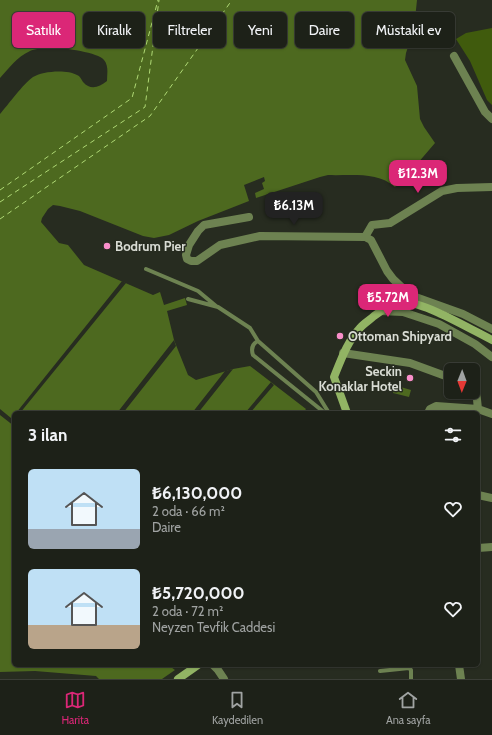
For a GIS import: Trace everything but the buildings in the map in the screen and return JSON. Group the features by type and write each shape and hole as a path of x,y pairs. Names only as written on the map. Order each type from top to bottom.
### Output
{"main road":[{"path":"346,411 334,376 343,353 360,327 380,311 402,302 411,303 429,308 492,340"},
{"path":"178,679 195,667"}],"street":[{"path":"454,56 485,112 492,118"},
{"path":"365,237 372,225 390,223 442,191 457,188 492,187"},
{"path":"250,217 204,225 198,231 189,246 186,255 187,258 191,261 197,261 220,245 260,236 365,237 371,240 387,271 393,279 410,295 463,314 492,329"},
{"path":"380,311 403,312 439,324 475,344 492,357"},
{"path":"343,353 410,363 444,375"},
{"path":"477,399 478,409"},
{"path":"429,411 430,408 436,406 478,409 492,414"},
{"path":"480,495 492,498"},
{"path":"480,548 492,547"},
{"path":"215,667 224,679"},
{"path":"459,667 461,679"}],"lane":[{"path":"146,269 198,291 218,307 250,328 258,341 316,392 328,411"},
{"path":"188,299 218,307"},
{"path":"258,341 254,343 251,349 253,355 323,411"},
{"path":"380,670 409,668 411,670 411,679"}],"shaded area":[{"path":"0,0 417,0 416,12 362,12 362,48 408,48 405,60 417,86 420,119 435,143 395,187 388,182 372,176 328,175 256,198 255,193 264,189 262,183 265,181 264,177 244,185 249,201 198,221 169,235 154,238 143,236 80,211 60,206 53,205 48,209 42,218 41,222 59,243 68,245 84,265 153,295 160,292 164,305 185,298 187,305 167,311 174,340 188,375 196,380 233,369 250,366 306,409 304,411 12,411 12,667 171,667 175,670 162,679 99,679 96,676 35,671 0,672 0,114 25,84 33,77 42,73 61,71 73,73 78,75 86,85 92,87 101,85 107,81 107,65 100,57 86,52 53,48 75,48 75,12 12,12 12,48 44,48 25,53 0,78"},
{"path":"492,28 492,105 487,100 470,61 456,39 466,33"},
{"path":"397,386 411,390 409,397 393,393"}],"pier":[{"path":"122,281 126,283 22,411 18,411"},
{"path":"174,340 176,346 125,411 119,411"},
{"path":"233,369 200,411 194,411 225,371"},
{"path":"271,382 274,385 252,411 247,411"},
{"path":"0,409 11,418 12,417 12,424 0,415"}],"ferry route":[{"path":"0,190 132,98 158,0"},
{"path":"0,202 145,107 159,0"},
{"path":"0,219 150,116 232,0"}],"place":[{"name":"Bodrum Pier","path":"107,246"},
{"name":"Ottoman Shipyard","path":"340,336"},
{"name":"Seckin Konaklar Hotel","path":"410,378"}]}
